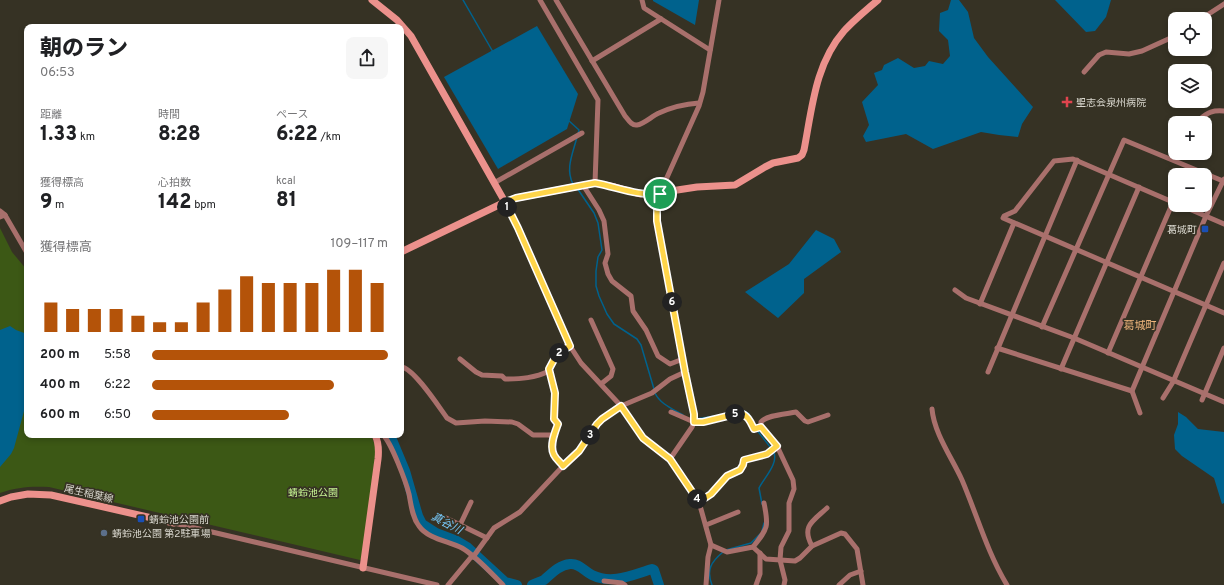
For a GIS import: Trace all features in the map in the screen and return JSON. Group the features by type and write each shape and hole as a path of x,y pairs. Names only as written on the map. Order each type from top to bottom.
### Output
{"street":[{"path":"372,0 400,24"},
{"path":"540,0 598,100 595,183"},
{"path":"556,0 629,121 635,125 673,107 700,103"},
{"path":"642,0 644,8 710,50"},
{"path":"670,459 688,435 694,422 694,414 657,221 657,203 700,103 719,0"},
{"path":"404,251 516,198 595,183 640,194 660,194 696,187 735,185 773,163 792,160 802,155 816,90 825,61 832,47 843,32 878,0"},
{"path":"1212,12 1224,4"},
{"path":"592,61 661,19"},
{"path":"404,28 411,36 505,202 570,346 581,363 621,406 643,438 670,459 699,502 711,545 708,557 706,585"},
{"path":"1084,72 1099,55 1106,52 1129,54 1142,51 1168,39"},
{"path":"1204,116 1215,110 1224,111"},
{"path":"494,182 582,133"},
{"path":"1042,327 1124,140 1224,180 1206,216 1132,391 1140,413"},
{"path":"988,372 1077,160"},
{"path":"1168,200 1077,160 1054,161 1015,211 1004,216 1003,218 1224,313"},
{"path":"583,186 599,210 604,221 608,254 605,263 612,281 631,296 633,311 646,330 658,356 670,364 683,359"},
{"path":"1061,369 1139,188"},
{"path":"0,211 24,249"},
{"path":"1108,353 1170,212"},
{"path":"1197,212 1224,224"},
{"path":"980,304 1014,223"},
{"path":"1163,398 1173,382 1224,263"},
{"path":"954,290 966,298 980,304 1074,338 1173,382 1224,402"},
{"path":"591,320 613,369 611,376 600,384"},
{"path":"563,466 554,456 552,437 558,424 554,419 555,393 549,369 557,354 570,346"},
{"path":"997,348 1132,391"},
{"path":"1202,400 1224,348"},
{"path":"460,359 482,375 502,376 505,379 532,378 541,376 549,371"},
{"path":"404,368 408,369 416,377 447,418 451,421 456,423 485,421 512,422 518,424 533,435 550,435 552,437"},
{"path":"448,585 494,528 520,512 579,451 602,419 621,406 652,393 670,379 685,372"},
{"path":"932,409 933,420 962,480 995,566 1007,585"},
{"path":"671,412 694,422 703,422 740,413 747,417 754,429 761,427"},
{"path":"784,585 785,580 780,560 781,547 789,531 789,503 794,489 794,480 777,446 761,427 760,422 796,412 808,422 828,415"},
{"path":"363,568 378,459 379,448 376,438"},
{"path":"386,438 406,485 418,526 426,532 462,548 503,585"},
{"path":"699,502 711,494 727,476 740,470 744,460 767,454 777,446"},
{"name":"尾生稲葉線","path":"0,501 11,497 28,494 51,495 174,523"},
{"path":"460,525 471,502"},
{"path":"711,545 727,552 753,547 767,528 768,521 764,503"},
{"path":"812,546 807,535 809,525 815,517 827,508"},
{"path":"706,525 738,512"},
{"path":"446,518 487,538"},
{"path":"174,523 437,585"},
{"path":"753,547 766,559 795,561 812,546 841,533 845,534 857,549 863,585"},
{"path":"756,585 760,574 760,554"},
{"path":"839,585 850,575 861,571"},
{"path":"604,581 622,583 626,585"}],"green space":[{"name":"蜻蛉池公園","path":"0,228 12,252 24,266 24,438 372,438 376,448 363,558 360,560 49,487 24,487 0,493"}],"water":[{"path":"699,0 695,25 653,1"},
{"path":"951,0 959,0 968,12 974,38 988,57 1033,107 1022,124 1018,137 981,132 933,149 906,134 866,142 863,136 869,125 862,102 878,85 874,73 882,70 884,65 898,58 914,68 925,66 929,61 943,64 950,56 948,40 939,31 940,13 948,10"},
{"path":"1055,0 1111,0 1106,17 1095,31 1086,32"},
{"path":"537,26 578,94 567,129 498,169 444,77"},
{"path":"816,230 834,239 841,252 804,279 804,293 778,318 745,292 789,264"},
{"path":"10,326 24,333 24,411 14,448 0,467 0,330"},
{"path":"1178,412 1186,417 1198,429 1224,432 1224,503 1222,504 1214,478 1182,456 1175,449 1174,435 1178,424"}],"waterway":[{"path":"463,0 493,52"},
{"path":"568,120 579,130 578,134"},
{"path":"573,184 570,167 577,137"},
{"path":"577,188 594,213 598,223 602,250 598,257 596,271 596,286 599,296 607,314 614,324 637,339 641,345 654,389"},
{"path":"655,393 663,403 683,415"},
{"path":"741,411 749,414 754,424"},
{"path":"696,419 721,415"},
{"path":"756,429 771,448"},
{"name":"真谷川","path":"391,438 405,471 418,516 422,524 436,533 457,541 467,547 505,582 517,585"},
{"path":"762,504 759,488 773,465 775,455 773,451"},
{"path":"762,531 764,523"},
{"path":"726,550 751,543 760,534"},
{"path":"712,585 710,580 711,567 715,559 723,552"},
{"name":"真谷川","path":"532,585 544,580 559,568 570,564 579,566 592,575 607,579 622,578 652,569 654,570 659,585"}],"place":[{"name":"聖志会泉州病院","path":"1067,102"},
{"name":"葛城町","path":"1205,229"},
{"name":"蜻蛉池公園前","path":"141,519"},
{"name":"蜻蛉池公園 第2駐車場","path":"104,533"}],"district":[{"name":"葛城町","path":"1140,325"}],"route":[{"path":"595,183 640,194 660,194 656,211 657,221 694,414 694,422 703,422 740,413 744,414 751,422 754,429 761,427 777,446 767,454 744,460 740,470 727,476 711,494 699,502 670,459 643,438 621,406 597,424 579,451 563,466 554,456 552,437 558,424 554,419 555,393 549,369 557,354 570,346 505,202 516,198 595,183"}]}
